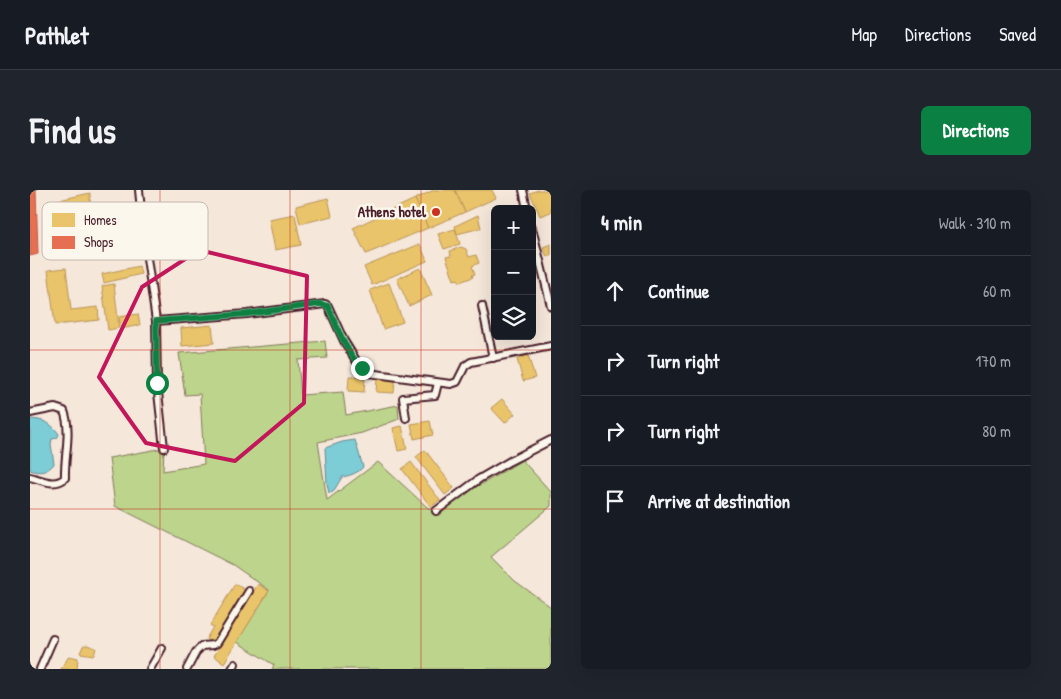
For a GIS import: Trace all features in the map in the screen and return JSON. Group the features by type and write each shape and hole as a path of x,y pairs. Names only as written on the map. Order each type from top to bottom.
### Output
{"street":[{"path":"523,190 526,205"},
{"path":"536,242 549,287 551,306"},
{"path":"147,260 156,321 157,383 164,448"},
{"path":"156,321 247,314 324,304 328,306 344,341 357,362 368,373 438,383 455,384 465,366 471,362 551,346"},
{"path":"482,306 493,358"},
{"path":"406,418 403,398 435,395 438,383"},
{"path":"30,413 55,408 64,412 67,419 67,436 65,478 60,483 53,483 30,476"},
{"path":"436,511 479,479 551,440"},
{"path":"187,669 196,652 202,646 217,643 249,591"},
{"path":"40,669 53,639"},
{"path":"150,669 162,648"}],"highlighted area":[{"path":"199,250 307,276 304,403 235,461 146,443 99,377 142,287"}],"green space":[{"path":"325,341 327,358 298,360 301,395 343,392 346,415 398,405 399,419 362,433 318,442 327,500 378,462 427,507 440,515 464,492 484,483 522,460 551,492 551,506 491,557 515,581 551,607 551,669 272,669 274,665 237,642 269,590 233,565 115,506 109,458 164,448 163,471 204,464 200,394 185,395 179,353"}],"water":[{"path":"30,419 46,422 59,434 57,438 52,439 51,444 54,464 43,472 30,470"},
{"path":"355,440 363,467 353,474 342,477 333,492 329,493 325,448"}],"building: Homes":[{"path":"434,190 455,190 465,212 428,228 415,199"},
{"path":"455,190 492,190 496,198 465,212"},
{"path":"538,190 551,190 551,212 540,216 530,193"},
{"path":"90,193 90,202 50,202"},
{"path":"328,198 332,216 300,224 296,206"},
{"path":"415,199 428,228 366,254 353,228"},
{"path":"295,214 301,245 275,250 269,219"},
{"path":"478,215 481,228 457,234 455,226"},
{"path":"455,229 460,244 444,249 438,234"},
{"path":"420,244 427,261 372,285 364,267"},
{"path":"551,244 551,255 547,257 543,247"},
{"path":"461,247 466,249 469,257 476,255 479,263 472,266 475,274 472,275 473,277 460,282 458,279 454,280 446,257 451,256 450,251"},
{"path":"139,266 141,274 104,283 102,274"},
{"path":"66,268 71,310 98,307 99,320 55,325 48,270"},
{"path":"420,268 432,295 409,306 397,279"},
{"path":"389,283 403,322 383,329 370,290"},
{"path":"114,284 119,328 108,330 102,286"},
{"path":"138,314 140,325 121,329 119,317"},
{"path":"212,325 214,343 182,346 181,328"},
{"path":"528,355 535,378 523,381 517,359"},
{"path":"349,376 365,377 364,392 348,391"},
{"path":"377,379 395,380 394,393 376,392"},
{"path":"502,399 515,414 505,423 491,408"},
{"path":"430,421 433,435 414,439 411,424"},
{"path":"402,426 407,449 398,451 393,428"},
{"path":"425,450 454,488 445,495 416,457"},
{"path":"411,462 440,500 431,507 402,469"},
{"path":"235,584 246,590 214,644 206,639 213,627 210,625"},
{"path":"258,584 269,591 224,663 214,656"},
{"path":"87,645 96,648 94,655 80,653 83,646"},
{"path":"69,656 78,658 77,669 61,669"}],"building: Shops":[{"path":"30,190 36,190 38,254 30,256"}],"place":[{"name":"Athens hotel","path":"436,212"}],"route":[{"path":"157,383 156,321 247,314 320,304 328,306 344,341 362,368"}]}
